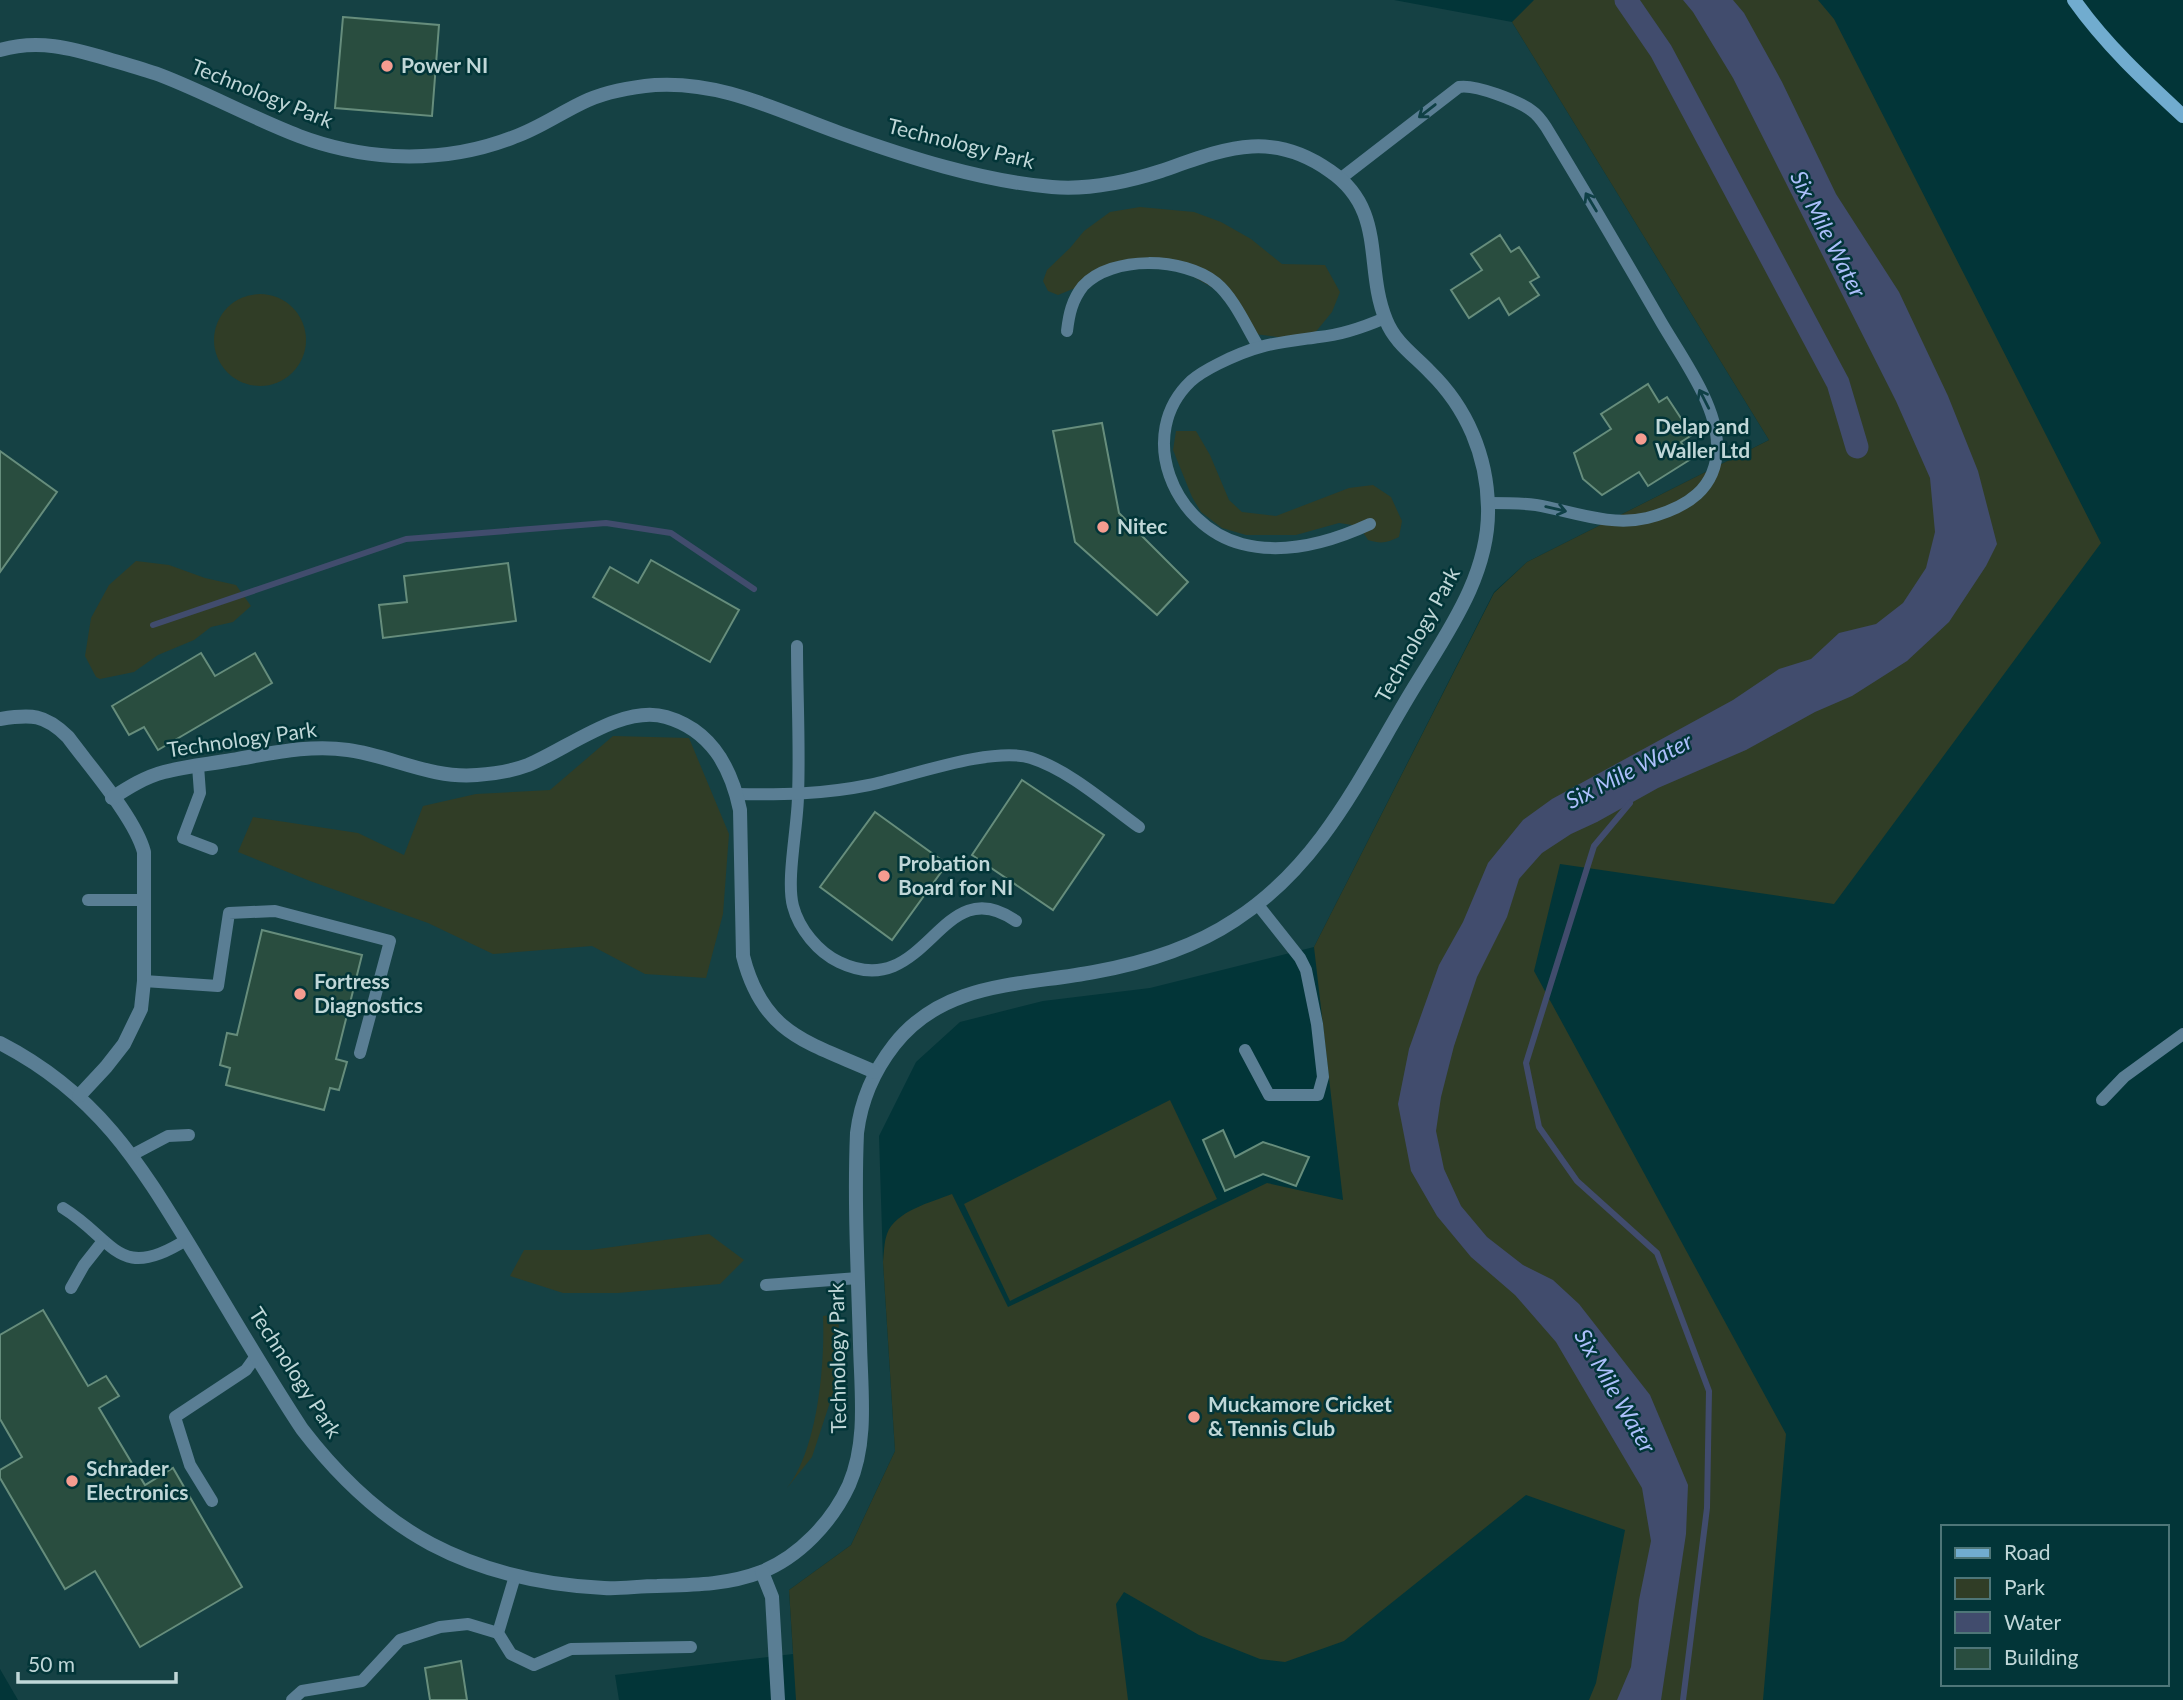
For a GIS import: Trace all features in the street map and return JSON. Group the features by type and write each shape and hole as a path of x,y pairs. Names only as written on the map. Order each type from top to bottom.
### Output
{"street":[{"path":"2074,0 2096,30 2148,85 2183,116"},
{"name":"Technology Park","path":"0,50 33,44 80,50 156,73 298,136 350,150 392,156 436,155 468,150 517,136 606,93 654,85 688,85 747,97 832,130 918,158 1008,181 1048,187 1108,184 1151,174 1214,152 1255,145 1288,150 1324,166 1340,179 1360,204 1369,222 1379,299 1385,318 1394,337 1456,402 1482,458 1489,503 1488,534 1481,564 1458,615 1334,822 1299,867 1258,905 1205,939 1133,964 996,987 965,994 941,1004 907,1030 875,1072 859,1114 857,1133 861,1436 857,1459 849,1483 826,1522 810,1540 782,1562 762,1572 723,1582 697,1585 607,1588 557,1584 514,1576 462,1559 405,1529 359,1493 302,1429 132,1155 79,1096 47,1071 0,1043"},
{"path":"0,719 28,715 43,718 56,725 68,737 112,798 141,841 144,852 144,981 138,1018 106,1067 79,1096"},
{"name":"Technology Park","path":"112,798 139,781 164,772 286,751 323,748 361,752 455,776 495,774 528,765 626,718 663,716 681,722 706,738 725,762 736,794 740,810 743,956 757,997 771,1016 801,1038 875,1072"},
{"path":"762,1572 772,1597 778,1700"}],"lane":[{"path":"1340,179 1460,87 1471,86 1524,105 1546,127 1677,349 1711,413 1717,443 1713,474 1699,494 1673,509 1647,518 1626,521 1531,504 1489,503"},
{"path":"1067,331 1074,298 1085,284 1099,274 1118,267 1150,263 1193,271 1217,284 1258,346"},
{"path":"1370,524 1323,541 1265,548 1242,544 1214,533 1199,523 1182,503 1171,479 1164,431 1173,403 1201,373 1258,346 1338,334 1385,318"},
{"path":"797,646 798,795 792,893 793,906 810,938 837,961 866,970 880,970 916,954 947,921 972,910 995,909 1016,921"},
{"path":"736,794 798,795 868,785 974,760 997,757 1029,758 1064,774 1139,827"},
{"path":"198,766 200,793 183,838 212,849"},
{"path":"88,900 145,900"},
{"path":"1245,1050 1269,1095 1318,1095 1323,1077 1322,1063 1306,970 1300,958 1258,905"},
{"path":"144,981 218,986 229,913 275,911 390,941 360,1052"},
{"path":"2102,1100 2124,1077 2183,1034"},
{"path":"132,1155 168,1136 190,1135"},
{"path":"63,1208 79,1218 118,1254 141,1260 156,1257 186,1240"},
{"path":"71,1288 83,1265 103,1241"},
{"path":"766,1285 858,1278"},
{"path":"212,1502 190,1465 175,1417 246,1370 256,1356"},
{"path":"498,1633 514,1576"},
{"path":"292,1700 302,1691 362,1681 400,1640 440,1626 468,1624 498,1633 511,1654 534,1665 571,1649 691,1647"}],"shaded area":[{"path":"0,0 1394,0 1512,22 1769,440 1527,562 1494,592 1314,947 1150,988 1043,1001 960,1022 916,1062 879,1136 883,1262 895,1451 851,1545 789,1590 793,1654 615,1675 619,1700 18,1700 0,1669"}],"green space":[{"path":"1534,0 1818,0 1834,19 2101,543 1834,904 1560,864 1534,971 1786,1434 1763,1700 1589,1700 1596,1683 1625,1530 1526,1495 1344,1641 1285,1662 1260,1659 1199,1635 1124,1592 1116,1604 1128,1700 796,1700 789,1590 851,1545 895,1451 883,1262 886,1237 891,1226 915,1208 952,1194 1008,1307 1267,1183 1343,1200 1314,947 1494,593 1527,562 1769,440 1512,22"},
{"path":"1140,207 1194,212 1221,222 1251,239 1282,264 1325,265 1340,292 1332,312 1314,334 1286,338 1255,334 1220,292 1178,268 1132,265 1058,295 1048,291 1043,281 1047,270 1084,231 1110,212"},
{"path":"260,294 278,297 293,307 303,322 306,340 303,358 293,373 278,383 260,386 242,383 227,373 217,358 214,340 217,322 227,307 242,297"},
{"path":"1176,431 1196,431 1210,455 1229,500 1242,512 1276,516 1349,488 1373,485 1391,497 1402,521 1399,537 1384,542 1368,540 1359,526 1339,523 1296,535 1246,535 1222,528 1201,512 1192,497 1173,450"},
{"path":"136,561 169,565 205,578 236,585 251,606 233,622 211,627 194,640 158,655 134,672 100,679 96,677 85,656 91,618 109,585"},
{"path":"613,736 689,738 729,834 723,914 706,978 645,974 592,946 493,954 428,923 238,852 253,817 358,833 404,855 423,806 476,794 550,790"},
{"path":"1170,1100 1217,1199 1010,1301 964,1204"},
{"path":"709,1234 744,1260 720,1284 618,1293 563,1293 510,1276 524,1250 590,1250"},
{"path":"838,1314 840,1350 833,1393 812,1457 787,1488 798,1471 813,1429 821,1381 823,1316"}],"water":[{"name":"Six Mile Water","path":"1683,0 1733,0 1744,13 1782,82 1836,194 1899,292 1948,396 1978,471 1997,544 1986,566 1949,622 1907,661 1852,696 1815,712 1746,750 1658,788 1571,834 1542,853 1519,879 1507,917 1477,977 1454,1046 1441,1097 1436,1131 1444,1169 1461,1206 1487,1237 1523,1265 1553,1280 1579,1304 1650,1395 1688,1485 1686,1534 1661,1700 1617,1700 1631,1667 1639,1600 1651,1541 1642,1488 1556,1342 1515,1295 1471,1257 1437,1216 1411,1171 1398,1104 1409,1049 1439,965 1463,922 1488,863 1523,820 1552,799 1733,700 1779,669 1811,659 1839,633 1876,624 1903,603 1926,568 1935,532 1930,478 1896,401 1733,78"}],"building":[{"name":"Power NI","path":"343,17 439,25 432,116 335,108"},
{"path":"1500,235 1511,252 1519,247 1539,277 1530,282 1539,295 1509,315 1499,298 1469,318 1451,290 1482,270 1471,254"},
{"name":"Delap and Waller Ltd","path":"1648,384 1659,402 1667,397 1692,435 1681,442 1691,459 1648,486 1639,472 1602,495 1583,479 1574,453 1611,429 1601,414"},
{"name":"Nitec","path":"1102,423 1119,513 1188,582 1157,615 1075,542 1053,431"},
{"path":"0,451 57,492 0,572"},
{"path":"651,560 739,610 710,662 593,597 610,567 638,583"},
{"path":"508,563 516,621 383,638 379,605 407,602 404,576"},
{"path":"201,653 215,676 255,653 272,683 158,750 144,727 129,735 112,706"},
{"path":"1022,780 1104,835 1053,910 972,855"},
{"name":"Probation Board for NI","path":"875,812 947,864 892,940 820,887"},
{"name":"Fortress Diagnostics","path":"262,930 362,955 336,1059 347,1062 339,1090 330,1088 324,1110 226,1085 230,1068 220,1065 227,1033 237,1035"},
{"path":"1223,1130 1235,1157 1263,1142 1309,1157 1296,1186 1263,1174 1225,1191 1203,1140"},
{"name":"Schrader Electronics","path":"43,1310 88,1386 106,1376 119,1396 99,1408 145,1485 173,1468 242,1587 140,1647 95,1571 65,1589 0,1478 0,1470 22,1457 0,1419 0,1335"},
{"path":"461,1661 467,1700 430,1700 425,1668"}],"waterway":[{"path":"1626,0 1661,51 1838,383 1857,447"},
{"path":"153,625 406,539 606,523 671,533 754,589"},
{"path":"1630,803 1594,846 1526,1063 1539,1127 1577,1181 1657,1253 1709,1391 1707,1508 1683,1700"}],"place":[{"name":"Power NI","path":"387,66"},
{"name":"Delap and Waller Ltd","path":"1641,439"},
{"name":"Nitec","path":"1103,527"},
{"name":"Probation Board for NI","path":"884,876"},
{"name":"Fortress Diagnostics","path":"300,994"},
{"name":"Muckamore Cricket & Tennis Club","path":"1194,1417"},
{"name":"Schrader Electronics","path":"72,1481"}]}
